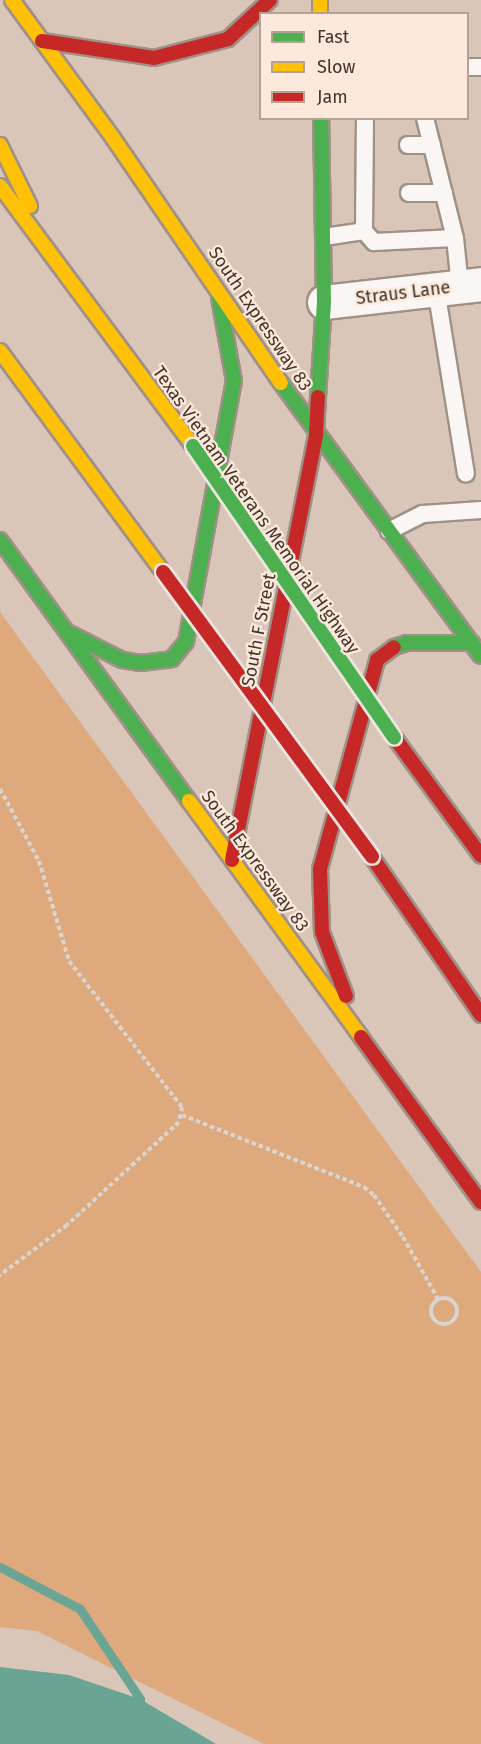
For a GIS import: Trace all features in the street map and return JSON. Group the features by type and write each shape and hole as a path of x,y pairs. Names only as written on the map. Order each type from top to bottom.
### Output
{"main road":[{"name":"South Expressway 83","path":"12,0 216,286 316,434 481,656"},
{"path":"42,41 154,58 228,39 270,0"},
{"name":"South F Street","path":"232,860 316,434 324,302 321,120"},
{"path":"0,145 67,280"},
{"name":"Texas Vietnam Veterans Memorial Highway","path":"0,186 67,280 193,446 394,737 481,856"},
{"path":"64,631 122,660 141,663 172,659 186,642 234,381 216,286"},
{"path":"0,351 372,857 481,1015"},
{"path":"47,440 163,572"},
{"name":"South Expressway 83","path":"0,540 481,1202"},
{"path":"359,1032 322,932 318,900 320,869 377,660 390,648 407,643 471,643"}],"street":[{"name":"Straus Lane","path":"324,302 459,287"}],"lane":[{"path":"364,231 371,194 371,145 365,120"},
{"path":"426,120 455,238 466,474"},
{"path":"408,145 432,145"},
{"path":"409,193 444,193"},
{"path":"324,237 364,231"},
{"path":"364,231 374,242 455,238"},
{"path":"388,531 423,514 481,510"}],"path":[{"path":"0,789 39,861 69,961 180,1100 182,1114 179,1122 67,1225 0,1275"},
{"path":"182,1114 364,1188 374,1195 398,1229 438,1299"},
{"path":"448,1298 455,1304 457,1316 451,1322 435,1320 431,1307 438,1299 448,1298"}],"shaded area":[{"path":"0,612 481,1272 481,1744 264,1744 37,1631 0,1627"}],"water":[{"path":"0,1667 69,1675 140,1699 216,1744 0,1744"}],"waterway":[{"path":"0,1567 80,1609 140,1699 141,1711"}],"traffic: fast":[{"path":"318,397 324,302 321,120"},
{"path":"69,633 122,660 141,663 172,659 186,642 234,381 219,298"},
{"path":"281,383 481,656"},
{"path":"193,446 394,737"},
{"path":"0,540 189,801"},
{"path":"394,647 407,643 472,643"}],"traffic: slow":[{"path":"12,0 113,138 281,383"},
{"path":"320,0 320,12"},
{"path":"0,145 30,206"},
{"path":"0,186 193,446"},
{"path":"0,351 163,572"},
{"path":"189,801 361,1037"}],"traffic: jam":[{"path":"42,41 154,58 228,39 270,0"},
{"path":"232,860 316,434 318,397"},
{"path":"163,572 372,857"},
{"path":"346,996 322,932 320,869 377,660 394,647"},
{"path":"394,737 481,856"},
{"path":"372,857 481,1015"},
{"path":"361,1037 481,1202"}]}
